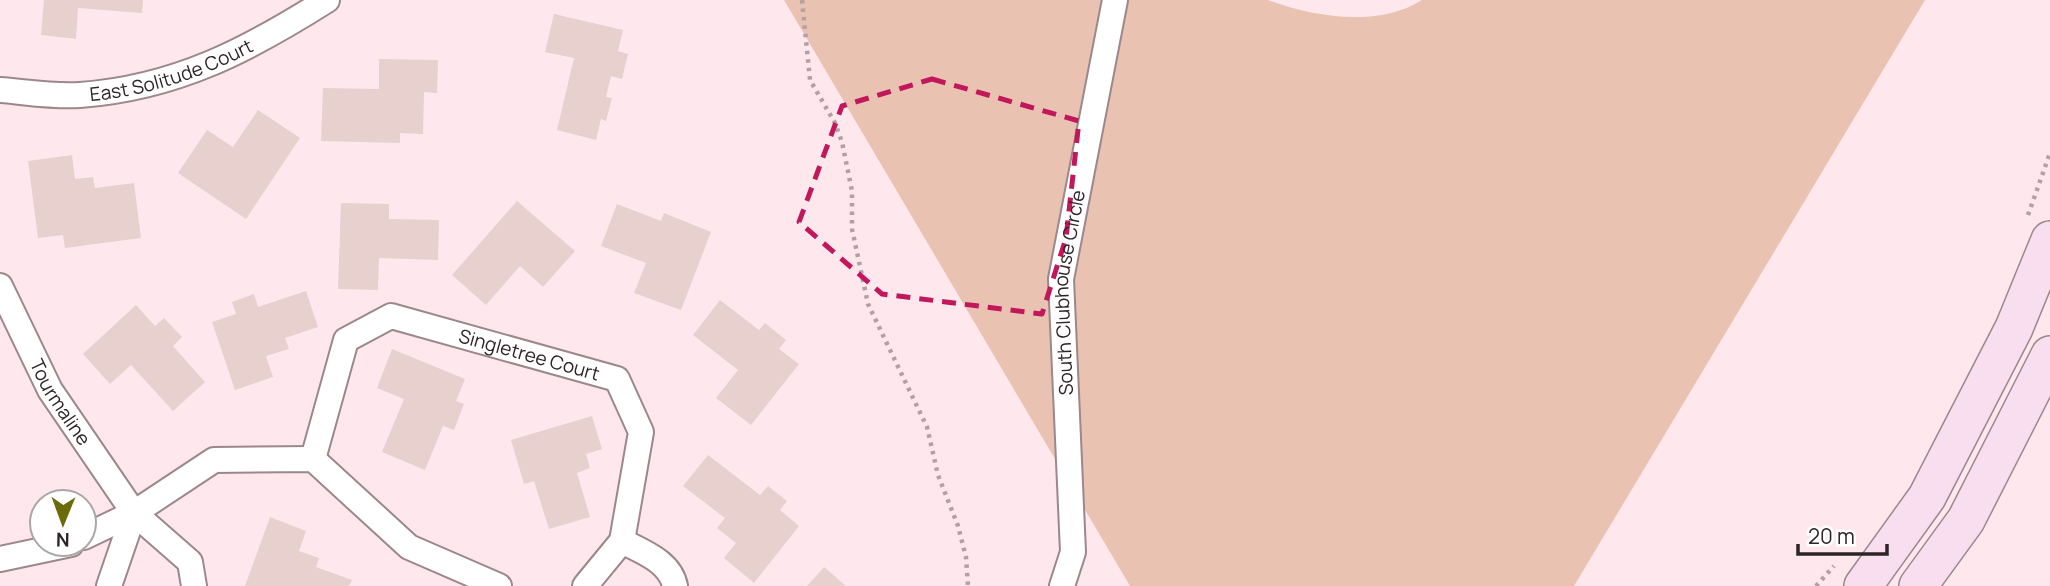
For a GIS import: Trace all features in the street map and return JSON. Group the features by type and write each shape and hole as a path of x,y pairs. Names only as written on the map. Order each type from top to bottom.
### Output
{"main road":[{"path":"1863,586 1927,497 2014,328 2050,240"},
{"path":"1918,586 1966,520 2050,355"}],"street":[{"name":"East Solitude Court","path":"0,90 78,95 157,84 256,44 327,0"},
{"name":"South Clubhouse Circle","path":"1062,586 1073,552 1061,279 1115,0"},
{"name":"Tourmaline","path":"0,286 50,390 134,513 190,562 194,586"},
{"name":"Singletree Court","path":"313,459 346,340 391,316 617,379 641,432 622,541 585,586"},
{"path":"98,530 134,513 214,460 313,459 409,547 499,586"},
{"path":"109,586 134,513"},
{"path":"622,541 656,559 673,576 675,586"},
{"path":"0,559 28,553"}],"path":[{"path":"802,0 810,80 835,123 842,142 852,191 852,229 868,304 927,427 937,475 958,526 966,557 968,586"}],"highlighted area":[{"path":"932,79 1079,121 1066,238 1042,314 882,294 799,222 842,106"}],"shaded area":[{"path":"784,0 1268,0 1325,15 1366,17 1405,9 1422,0 1925,0 1574,586 1130,586"}],"building":[{"path":"44,0 143,0 142,13 78,8 76,39 41,35"},
{"path":"554,14 623,30 618,51 628,54 622,79 611,76 606,97 612,98 606,121 601,119 596,140 557,130 574,58 545,52"},
{"path":"379,59 438,60 437,93 424,92 423,134 400,133 400,143 321,141 323,88 379,89"},
{"path":"258,110 300,138 246,219 178,173 207,130 233,147"},
{"path":"72,155 75,179 93,177 95,188 134,183 141,238 65,248 63,235 38,238 28,161"},
{"path":"517,201 575,251 543,287 520,266 486,305 452,275"},
{"path":"341,203 389,204 389,219 439,220 438,260 379,258 378,290 338,289"},
{"path":"617,204 661,221 664,213 711,232 681,310 634,293 646,263 601,246"},
{"path":"306,291 318,327 285,338 289,349 266,356 273,377 235,390 212,322 236,314 232,302 254,294 258,307"},
{"path":"720,300 759,330 765,323 786,340 779,349 799,364 751,425 716,398 738,370 693,335"},
{"path":"136,305 155,326 164,318 182,337 173,346 205,382 173,411 131,365 110,384 83,354"},
{"path":"392,349 465,379 456,401 464,404 454,430 443,426 425,470 382,452 404,399 377,388"},
{"path":"592,416 602,449 586,454 590,468 577,473 590,517 549,529 534,481 524,484 511,440"},
{"path":"708,455 760,495 768,486 787,501 780,510 799,526 754,583 724,558 736,543 717,528 725,518 683,486"},
{"path":"270,517 306,531 299,551 319,558 316,567 352,580 349,586 245,586"},
{"path":"824,567 846,586 807,586"}]}
